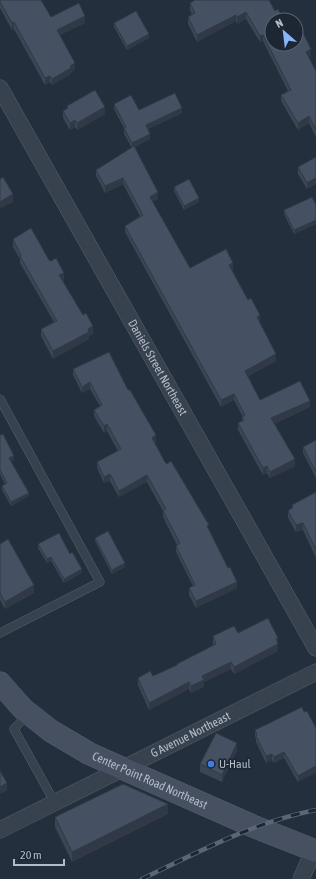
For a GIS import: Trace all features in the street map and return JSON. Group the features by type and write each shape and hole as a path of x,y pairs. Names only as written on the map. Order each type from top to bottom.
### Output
{"main road":[{"name":"Center Point Road Northeast","path":"0,683 29,713 51,731 90,754 255,827 315,851"}],"street":[{"name":"Daniels Street Northeast","path":"0,88 316,648"},
{"name":"G Avenue Northeast","path":"0,830 316,672"},
{"path":"300,879 315,851"}],"lane":[{"path":"0,399 100,582 0,633"},
{"path":"29,713 14,729 55,803"}],"building":[{"path":"0,0 41,0 51,17 79,3 85,16 57,30 75,63 70,66 71,68 52,79 50,76 45,78"},
{"path":"195,0 269,0 275,11 278,9 280,12 264,12 264,37 263,35 260,36 246,12 237,17 236,15 197,35 188,17 195,13 190,3"},
{"path":"136,11 149,34 127,46 114,23"},
{"path":"304,35 311,49 306,52 316,71 316,130 309,116 298,123 281,95 291,90 272,52 304,52"},
{"path":"95,90 105,107 77,123 75,120 70,123 63,111 68,108 67,106"},
{"path":"175,93 182,108 146,125 150,134 132,143 124,128 126,127 114,104 131,95 139,110"},
{"path":"134,146 158,192 150,197 190,268 226,249 233,263 229,265 248,300 251,298 260,315 257,317 276,354 245,371 260,400 300,381 310,401 271,418 295,459 270,472 267,466 263,468 238,423 244,420 242,417 245,415 234,394 221,400 125,226 143,215 123,178 105,186 96,170"},
{"path":"316,157 316,178 307,183 298,167"},
{"path":"3,177 13,194 0,202 0,179"},
{"path":"189,179 199,198 184,206 174,187"},
{"path":"312,197 316,205 316,220 294,230 284,210"},
{"path":"31,228 49,260 51,261 56,258 64,273 59,275 83,315 86,313 93,326 88,329 89,332 53,351 41,329 57,321 20,256 21,255 13,239"},
{"path":"109,352 128,390 130,390 156,435 152,438 165,462 167,464 171,461 209,525 207,526 228,568 230,567 237,582 196,601 189,588 195,585 176,546 180,543 163,511 166,509 147,475 119,491 110,474 104,477 97,462 121,449 107,424 104,426 94,410 102,405 90,382 82,387 73,369"},
{"path":"3,434 14,456 9,458 29,493 11,502 2,486 7,483 0,470 0,435"},
{"path":"316,440 316,472 303,447"},
{"path":"316,492 316,550 303,523 296,525 288,511 293,507 292,505"},
{"path":"108,531 125,563 112,570 95,538"},
{"path":"59,533 70,554 72,552 82,569 64,579 51,557 47,559 38,544"},
{"path":"8,539 34,585 5,602 0,593 0,544"},
{"path":"268,618 278,638 276,639 278,644 234,667 231,662 202,676 204,680 191,686 189,682 149,703 138,678 150,671 153,676 216,644 213,636 234,626 238,633"},
{"path":"302,707 304,712 307,711 316,728 316,766 298,776 284,752 274,757 272,754 266,756 256,736 255,730"},
{"name":"U-Haul","path":"216,733 237,743 222,775 200,764"},
{"path":"0,771 7,783 0,787"},
{"path":"123,784 168,804 72,852 55,817"}],"railway":[{"path":"142,879 205,848 248,830 293,815 316,810"}],"place":[{"name":"U-Haul","path":"211,764"}]}
